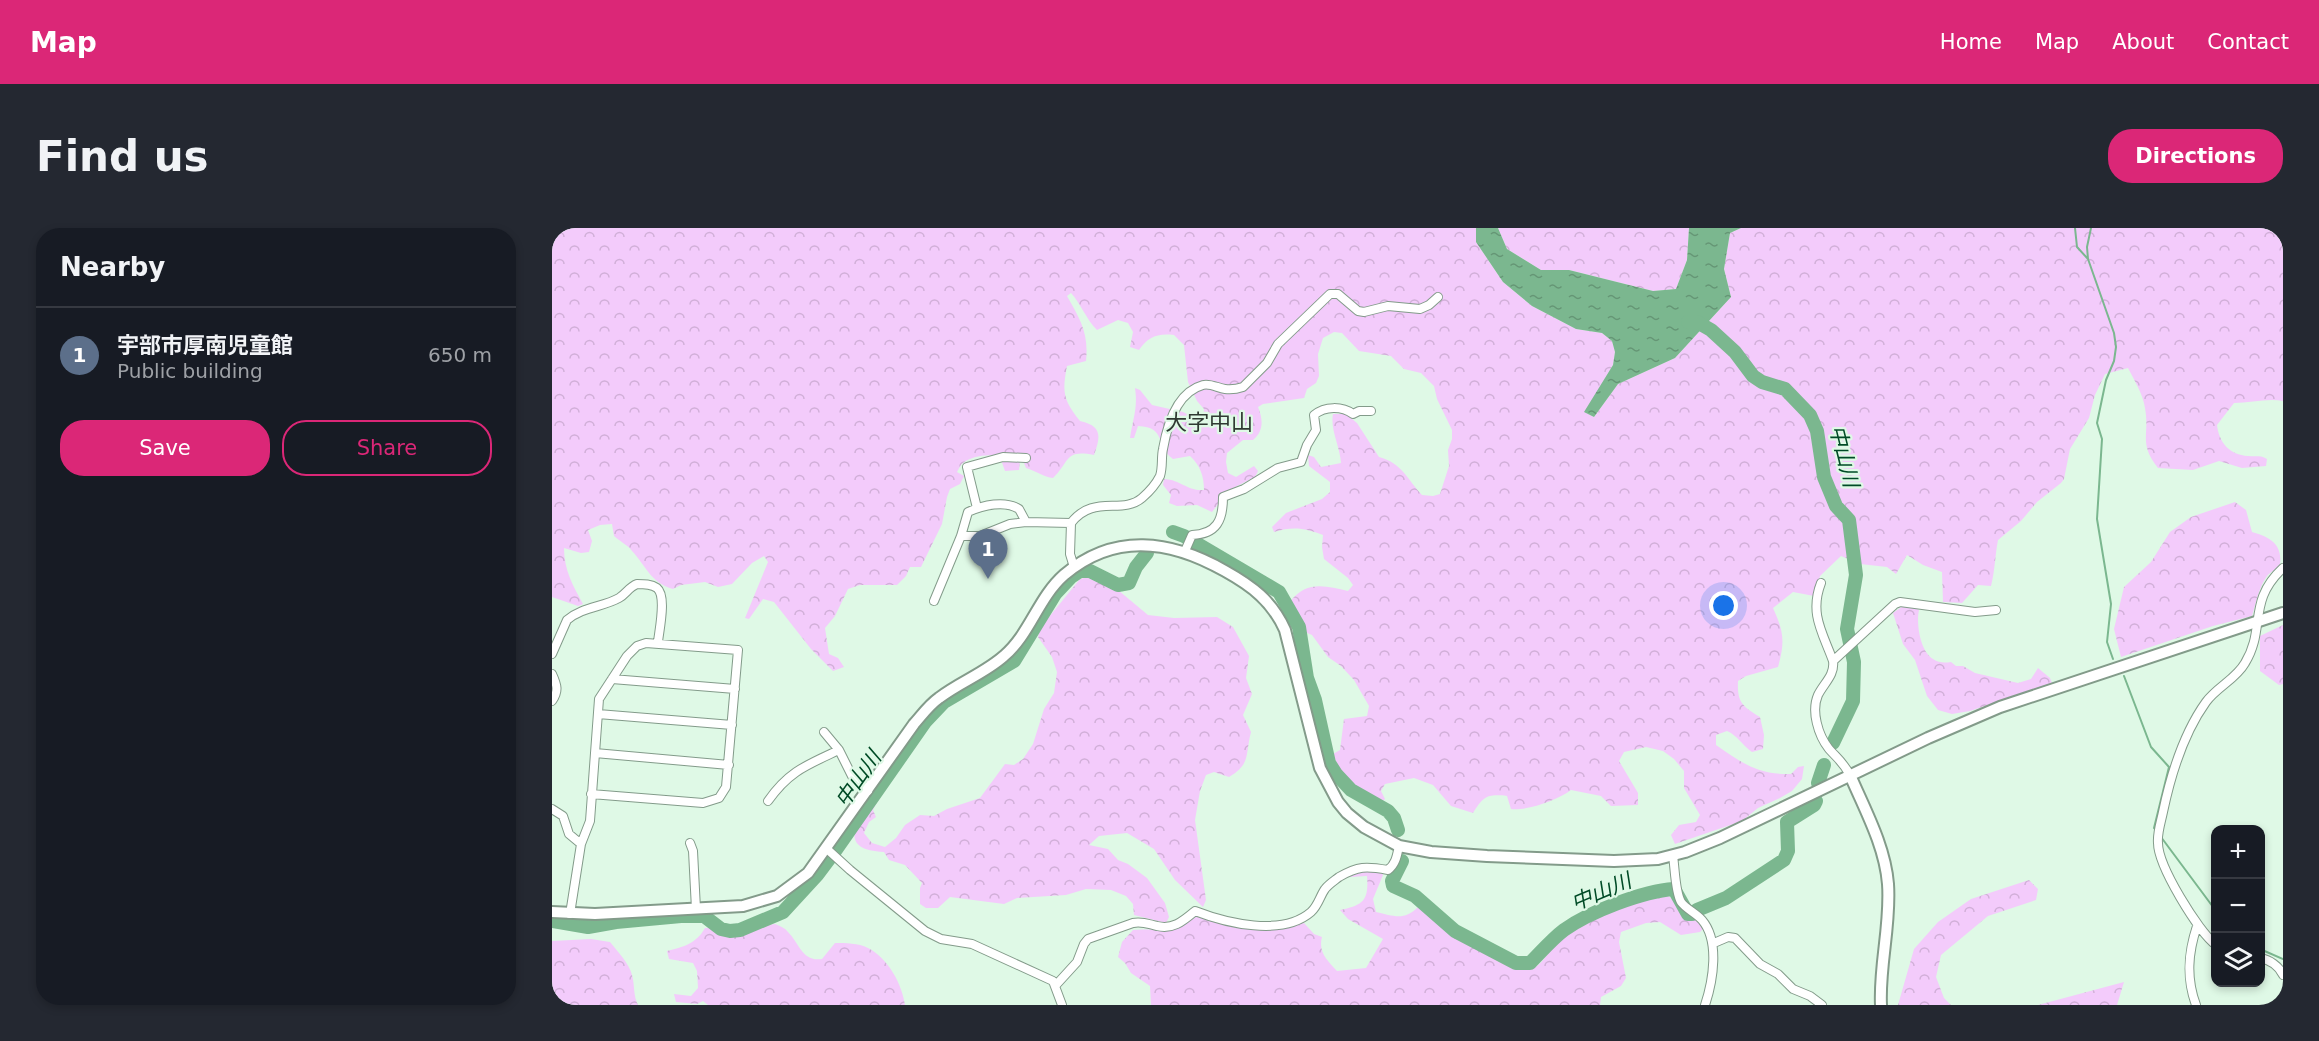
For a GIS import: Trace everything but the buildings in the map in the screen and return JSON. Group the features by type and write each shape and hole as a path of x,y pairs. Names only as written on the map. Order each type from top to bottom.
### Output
{"main road":[{"path":"552,912 570,914 696,909 752,905 777,896 832,852 868,791 929,707 942,696 1006,655 1048,593 1074,567 1102,553 1123,547 1158,545 1185,551 1210,562 1249,585 1264,597 1285,630 1316,752 1325,780 1338,802 1355,820 1375,835 1399,846 1453,854 1614,861 1673,856 1720,838 1850,775 2000,707 2283,614"},
{"path":"1850,775 1880,846 1887,873 1888,902 1881,1005"}],"street":[{"path":"1074,567 1070,554 1071,523 1082,512 1111,504 1130,506 1140,500 1160,475 1169,419 1188,393 1203,385 1224,389 1244,387 1267,363 1278,344 1330,294 1338,294 1358,311 1364,312 1388,306 1420,309 1438,297"},
{"path":"1185,551 1192,535 1207,533 1221,519 1223,497 1244,489 1278,468 1301,462 1316,430 1314,414 1340,408 1353,414 1359,411 1371,411"},
{"path":"978,508 967,467 1003,457 1026,458"},
{"path":"934,601 961,536 968,512 1005,504 1019,509 1026,522"},
{"path":"961,536 980,536 1010,524 1026,522 1071,523"},
{"path":"2211,940 2197,926 2159,857 2157,842 2170,779 2188,734 2207,701 2245,664 2265,589 2283,568"},
{"path":"1821,583 1817,592 1816,620 1833,661 1833,670 1818,694 1815,715 1829,749 1839,756 1850,775"},
{"path":"552,654 571,616 596,605 616,600 637,584 648,584 660,593 662,619 658,642"},
{"path":"1833,661 1895,604 1900,602 1975,612 1996,610"},
{"path":"570,914 581,844 590,821 591,794 599,699 627,656 637,646 658,642 738,650 729,765 726,787 719,798 703,803 591,794"},
{"path":"552,674 557,685 557,693 552,701"},
{"path":"612,679 735,688"},
{"path":"598,714 732,725"},
{"path":"824,732 839,750 852,776 868,791"},
{"path":"768,801 777,788 794,772 839,750"},
{"path":"595,753 729,765"},
{"path":"552,809 563,816 569,834 581,844"},
{"path":"690,843 693,851 696,909"},
{"path":"1056,985 1077,962 1088,939 1133,923 1146,922 1167,927 1175,926 1195,911 1234,923 1275,925 1295,922 1315,908 1326,887 1354,869 1372,867 1388,870 1391,868 1397,857 1399,846"},
{"path":"832,852 909,920 925,930 941,939 972,944 1047,977 1056,985 1062,1005"},
{"path":"1673,856 1682,903 1703,920 1714,943 1705,1005"},
{"path":"2196,1005 2190,987 2189,961 2191,944 2197,926"},
{"path":"1714,943 1735,938 1761,964 1778,974 1793,989 1810,996 1822,1005"},
{"path":"2265,959 2280,969 2283,975"}],"green space":[{"path":"552,228 1476,228 1476,242 1503,282 1532,306 1576,329 1602,333 1612,341 1615,352 1613,365 1585,412 1594,417 1618,384 1675,358 1731,297 1724,269 1730,233 1741,228 2283,228 2283,401 2234,403 2217,425 2226,447 2242,455 2265,458 2267,459 2266,466 2242,468 2219,461 2193,470 2158,468 2146,445 2144,403 2128,368 2105,374 2095,395 2089,418 2070,449 2064,479 1998,540 1991,586 1978,585 1962,603 1943,602 1942,572 1923,565 1907,555 1896,574 1887,567 1860,564 1841,556 1820,576 1814,596 1793,592 1773,608 1782,637 1782,651 1778,667 1746,676 1738,681 1738,694 1742,703 1760,717 1764,735 1763,749 1752,752 1727,731 1716,735 1716,745 1751,767 1779,774 1791,774 1798,767 1804,766 1802,779 1792,791 1758,808 1742,821 1675,844 1671,835 1679,825 1696,822 1700,815 1684,788 1684,771 1663,751 1646,747 1624,752 1619,761 1638,793 1638,805 1611,806 1601,796 1571,790 1542,804 1518,809 1511,809 1507,796 1490,796 1480,803 1473,813 1451,806 1433,785 1414,778 1385,784 1381,791 1385,799 1382,802 1358,789 1346,779 1333,754 1340,750 1344,719 1367,716 1369,706 1354,680 1341,666 1328,657 1312,635 1305,632 1301,619 1290,602 1303,590 1317,586 1348,591 1353,585 1348,578 1324,559 1323,535 1299,529 1274,532 1272,527 1286,513 1322,499 1330,492 1330,482 1309,466 1308,455 1314,457 1321,467 1341,463 1332,420 1333,414 1346,414 1357,423 1379,457 1399,467 1422,495 1440,494 1449,466 1448,450 1452,430 1437,399 1434,386 1421,373 1404,369 1391,356 1359,351 1342,333 1334,332 1323,338 1318,354 1319,376 1316,383 1307,389 1304,398 1263,404 1258,407 1262,420 1259,433 1253,440 1243,440 1227,453 1226,462 1228,473 1236,477 1254,466 1258,471 1255,477 1221,494 1219,503 1212,512 1197,505 1177,506 1169,503 1171,495 1163,485 1164,479 1193,489 1204,490 1201,471 1190,456 1173,459 1164,448 1157,433 1147,427 1138,426 1134,438 1130,438 1136,407 1135,388 1140,390 1152,405 1183,412 1197,419 1203,418 1204,409 1197,401 1188,382 1184,345 1174,335 1163,335 1150,339 1139,350 1130,347 1133,332 1128,323 1118,320 1097,330 1071,293 1067,296 1085,334 1087,351 1086,361 1067,366 1064,389 1070,407 1080,421 1092,426 1098,433 1094,455 1072,455 1053,478 1026,468 1020,461 1019,470 1005,471 1000,457 996,456 976,457 962,464 957,472 964,476 960,484 950,489 942,524 921,567 910,567 906,576 897,585 860,585 848,589 835,616 825,628 829,654 838,658 844,667 833,671 811,649 774,602 763,599 749,619 745,618 768,562 764,556 752,563 732,584 718,587 705,582 681,585 673,589 659,583 630,549 614,536 612,524 600,525 588,530 592,541 589,552 581,553 564,548 567,571 583,604 578,606 552,597"},
{"path":"1498,228 1689,228 1687,260 1676,289 1653,291 1569,270 1541,270 1507,249"},
{"path":"2235,502 2246,510 2252,532 2272,541 2279,550 2280,556 2280,564 2267,576 2262,585 2252,616 2213,626 2121,657 2114,629 2124,587 2151,562 2170,532 2191,517"},
{"path":"1091,576 1118,590 1148,615 1174,618 1217,617 1233,627 1249,656 1246,678 1252,694 1243,715 1251,732 1246,758 1241,768 1229,777 1214,772 1206,775 1200,791 1195,820 1206,900 1203,907 1175,880 1154,849 1127,833 1099,836 1089,845 1108,849 1118,860 1128,864 1147,878 1165,903 1169,917 1166,923 1134,915 1133,904 1126,896 1111,890 1086,889 1066,895 1017,898 1004,904 950,897 938,908 926,908 920,904 922,883 905,865 889,860 884,852 868,850 859,845 855,838 855,830 859,821 878,792 881,794 873,810 876,817 869,822 864,833 872,843 885,847 896,838 905,825 920,815 934,816 980,798 1005,764 1014,765 1023,759 1033,744 1044,709 1054,693 1057,672 1052,657 1038,637 1040,628 1080,579"},
{"path":"1903,606 1912,606 1919,610 1918,622 1922,643 1925,650 1935,660 1951,662 1975,673 2018,683 2031,679 2038,668 2050,678 2052,683 1970,711 1952,714 1938,710 1927,696 1915,660 1903,644 1893,613"},
{"path":"2283,625 2283,684 2279,685 2260,671 2260,636"},
{"path":"1361,863 1380,866 1383,875 1373,899 1376,912 1403,916 1418,907 1471,945 1520,969 1527,970 1537,966 1560,940 1591,919 1629,905 1667,895 1675,902 1680,913 1697,921 1703,929 1700,932 1681,935 1660,922 1646,923 1621,932 1619,942 1626,978 1621,986 1601,997 1600,1005 1151,1005 1150,986 1131,973 1118,957 1122,942 1133,930 1173,928 1197,916 1285,926 1304,923 1314,934 1322,937 1322,951 1337,971 1366,968 1383,939 1348,919 1340,910 1359,904 1365,896 1367,876 1350,877 1343,871"},
{"path":"2029,880 2038,889 2036,900 1988,916 1941,955 1936,977 1944,998 1951,1005 1898,1005 1914,949 1938,922 1971,899"},
{"path":"775,924 787,931 810,958 822,959 835,943 860,945 875,952 893,972 905,1005 708,1005 703,1001 697,1004 676,1002 674,994 691,996 698,988 697,971 693,963 669,959 667,951 693,941 705,928 737,934"},
{"path":"591,939 610,942 623,958 632,975 638,1005 552,1005 552,941"},
{"path":"2124,982 2117,1005 2038,1005"}],"water":[{"path":"1476,228 1498,228 1507,249 1541,270 1569,270 1653,291 1676,289 1687,260 1689,228 1741,228 1730,233 1724,269 1731,297 1675,358 1618,384 1594,417 1584,412 1613,365 1615,352 1612,341 1602,333 1576,329 1532,306 1503,282 1476,242"}],"waterway":[{"path":"2075,228 2077,247 2088,259"},
{"path":"2091,228 2087,247 2088,259 2114,333 2116,347 2097,423 2102,439 2097,519 2111,604 2107,642 2113,659"},
{"name":"中山川","path":"1688,322 1697,322 1711,330 1735,352 1753,376 1762,382 1785,389 1810,415 1817,431 1824,477 1836,506 1849,520 1856,575 1847,629 1854,662 1853,701 1833,743"},
{"name":"中山川","path":"1173,532 1184,536 1279,592 1299,627 1307,678 1315,700 1329,763 1351,790 1388,811 1394,818 1398,830"},
{"name":"中山川","path":"552,921 588,927 616,922 704,916 721,929 730,931 740,930 783,912 817,875 925,722 944,702 1014,661 1055,594 1071,577 1080,571 1090,571 1118,585 1129,583 1136,567 1147,553"},
{"path":"2124,676 2151,747 2169,767 2154,828 2156,830"},
{"name":"中山川","path":"1818,783 1824,765"},
{"name":"中山川","path":"1402,861 1392,881 1393,886 1415,896 1455,931 1516,963 1530,963 1564,930 1602,910 1632,898 1674,889 1688,914 1726,898 1784,860 1788,851 1787,822 1814,805 1816,801"},
{"path":"2161,837 2211,904"},
{"path":"2265,951 2283,959"}],"place":[{"name":"宇部市厚南児童館","path":"988,579"}],"district":[{"name":"大字中山","path":"1209,422"}]}
